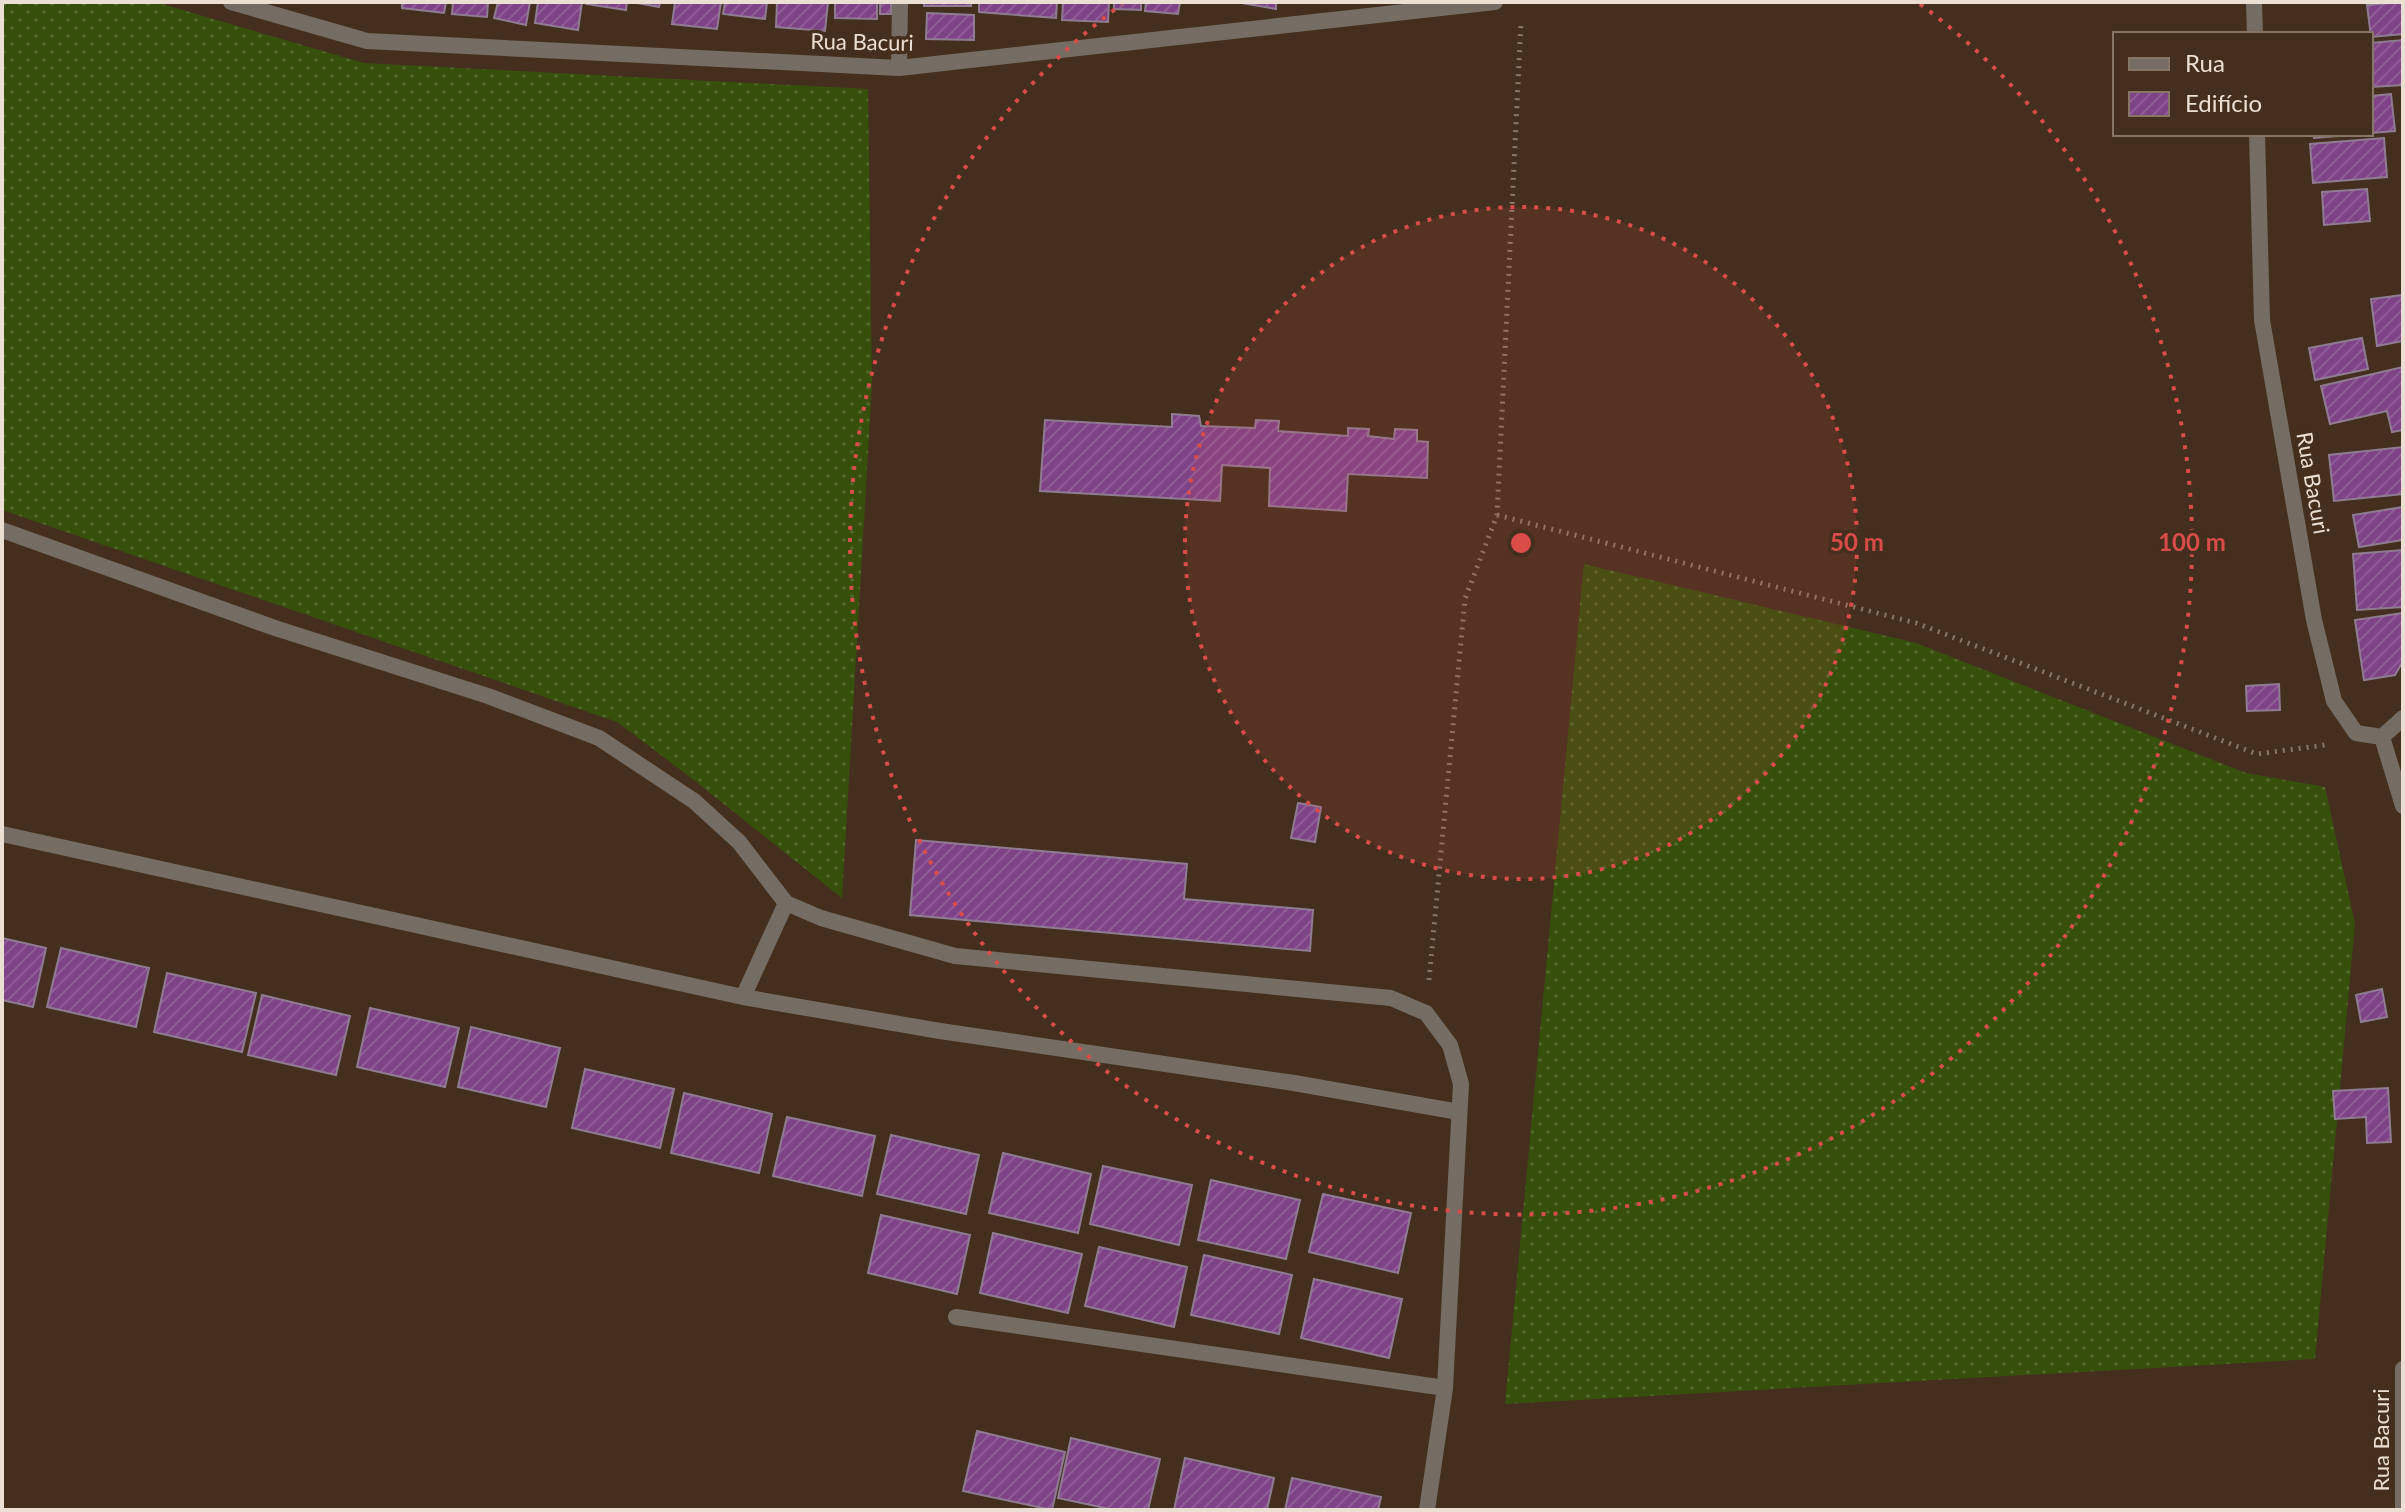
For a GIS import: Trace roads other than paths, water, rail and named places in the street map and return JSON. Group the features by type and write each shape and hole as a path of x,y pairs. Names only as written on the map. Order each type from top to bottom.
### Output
{"street":[{"name":"Rua Bacuri","path":"231,2 367,41 899,68 1495,2"},
{"path":"899,68 900,2"},
{"path":"2254,2 2255,32"},
{"name":"Rua Bacuri","path":"2257,136 2262,320 2314,620 2334,701 2356,733 2382,737"},
{"path":"2,530 275,628 488,696 599,738 694,801 739,842 786,903 821,918 955,956 1391,998 1426,1013 1450,1045 1461,1084 1445,1388 1427,1510"},
{"path":"2403,718 2382,737 2403,806"},
{"path":"2,834 743,997 940,1031 1294,1083 1459,1112"},
{"path":"743,997 786,903"},
{"path":"956,1317 1445,1388"},
{"name":"Rua Bacuri","path":"2403,1369 2403,1510"}]}
